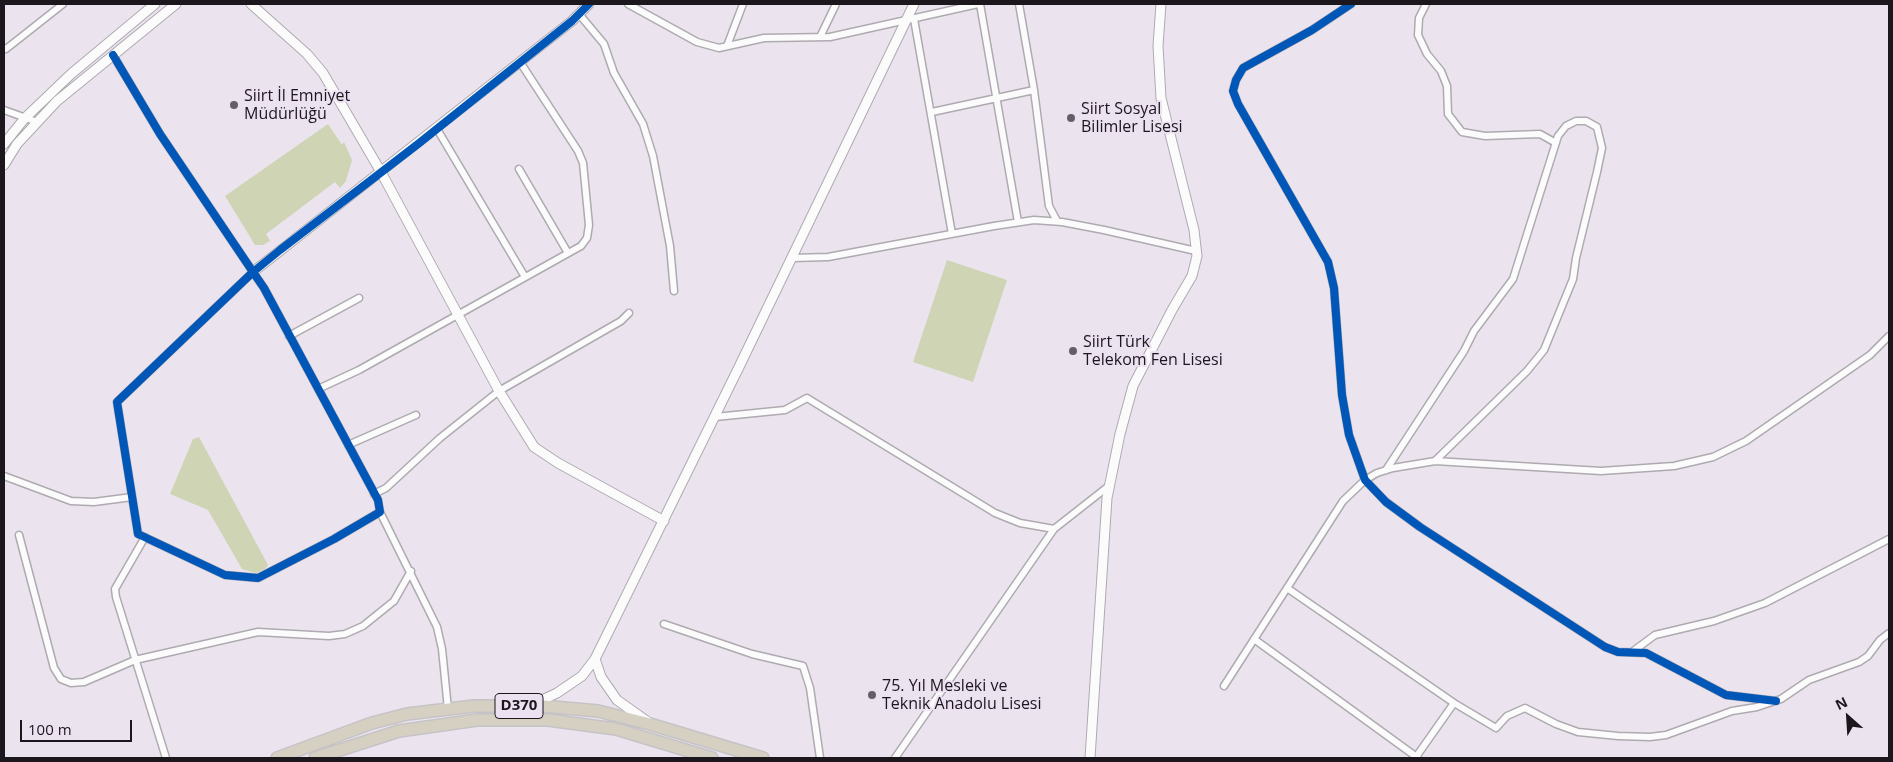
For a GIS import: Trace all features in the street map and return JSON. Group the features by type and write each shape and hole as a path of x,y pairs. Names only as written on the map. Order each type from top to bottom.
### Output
{"highway":[{"name":"D370","path":"277,758 372,723 407,714 474,706 530,706 598,711 650,724 763,758"},
{"name":"D370","path":"315,758 399,731 477,720 548,720 616,729 712,758"}],"street":[{"path":"4,48 6,49 63,4"},
{"path":"4,144 25,118 71,74 155,4"},
{"path":"4,165 18,144 57,100 176,4"},
{"path":"251,4 307,54 323,73 381,172 456,315 534,447 558,463 664,521"},
{"path":"380,512 334,539 258,578 225,575 138,534 117,402 253,272 437,129 579,14 588,4"},
{"path":"628,4 698,42 719,48 764,38 830,37 979,4 1018,222"},
{"path":"727,46 743,4"},
{"path":"820,37 836,4"},
{"path":"530,706 557,693 582,676 595,659 910,20 914,4"},
{"path":"1019,4 1034,90 1049,206 1057,222"},
{"path":"1090,758 1110,485 1133,386 1172,310 1192,276 1196,251 1194,230 1161,98 1158,46 1161,4"},
{"path":"1351,4 1312,30 1243,68 1236,80 1233,91 1238,104 1328,262 1332,273 1342,395 1349,435 1365,480 1386,502 1420,527 1571,627 1605,647 1618,652 1646,653 1726,695 1776,701"},
{"path":"1426,4 1420,18 1418,35 1427,54 1441,71 1447,86 1448,114 1462,132 1485,136 1540,134 1556,144"},
{"path":"579,14 604,44 614,73 643,124 652,156 670,246 674,291"},
{"path":"910,20 932,112 952,234"},
{"path":"113,55 160,134 253,272 374,494 380,512 411,571 437,627 442,649 448,709"},
{"path":"318,389 359,370 568,253 580,246 587,238 589,224 583,164 578,151 520,62"},
{"path":"932,112 1034,90"},
{"path":"4,110 37,122"},
{"path":"1386,470 1464,351 1474,331 1513,279 1558,136 1566,126 1576,121 1586,121 1597,127 1602,148 1576,258 1573,279 1544,350 1527,371 1435,461"},
{"path":"437,129 525,277"},
{"path":"519,169 568,253"},
{"path":"792,258 828,257 1018,222 1057,222 1104,230 1196,251"},
{"path":"289,336 359,298"},
{"path":"374,494 386,488 440,438 500,391 622,321 629,313"},
{"path":"1224,686 1342,501 1365,480 1386,470 1435,461 1601,470 1674,466 1713,457 1746,441 1870,355 1889,336"},
{"path":"715,417 785,410 807,398 995,513 1020,523 1054,529"},
{"path":"348,446 416,415"},
{"path":"4,476 71,501 94,502 132,497"},
{"path":"895,758 1054,529 1110,485"},
{"path":"19,535 54,668 61,680 71,683 84,682 136,660 258,632 329,636 345,634 363,626 394,601 411,571"},
{"path":"145,538 116,589 166,758"},
{"path":"1632,652 1641,644 1662,633 1714,621 1765,603 1889,539"},
{"path":"1286,588 1454,703 1496,728 1507,716 1526,708 1556,724 1578,732 1595,735 1650,737 1666,735 1732,711 1757,707 1776,701 1809,680 1858,662 1868,656 1880,640 1889,632"},
{"path":"664,624 752,654 803,666 810,688 820,758"},
{"path":"1254,639 1417,758 1454,703"},
{"path":"595,659 601,677 617,700 650,724"}],"green space":[{"path":"328,124 342,145 344,142 352,160 346,181 340,188 335,182 266,234 270,241 263,245 255,245 225,196"},
{"path":"947,260 1007,280 973,382 913,362"},
{"path":"199,437 268,565 265,569 256,573 242,569 208,510 170,494 193,439"}],"cycle path":[{"path":"113,55 160,134 253,272 264,288 378,500 380,512 334,539 258,578 225,575 138,534 117,402 253,272 418,144 572,21 589,4"},
{"path":"1351,4 1312,30 1243,68 1236,80 1233,91 1238,104 1328,262 1334,288 1342,395 1349,435 1365,480 1386,502 1420,527 1605,647 1618,652 1646,653 1726,695 1776,701"}],"place":[{"name":"Siirt İl Emniyet Müdürlüğü","path":"234,105"},
{"name":"Siirt Sosyal Bilimler Lisesi","path":"1071,118"},
{"name":"Siirt Türk Telekom Fen Lisesi","path":"1073,351"},
{"name":"75. Yıl Mesleki ve Teknik Anadolu Lisesi","path":"872,695"}]}
